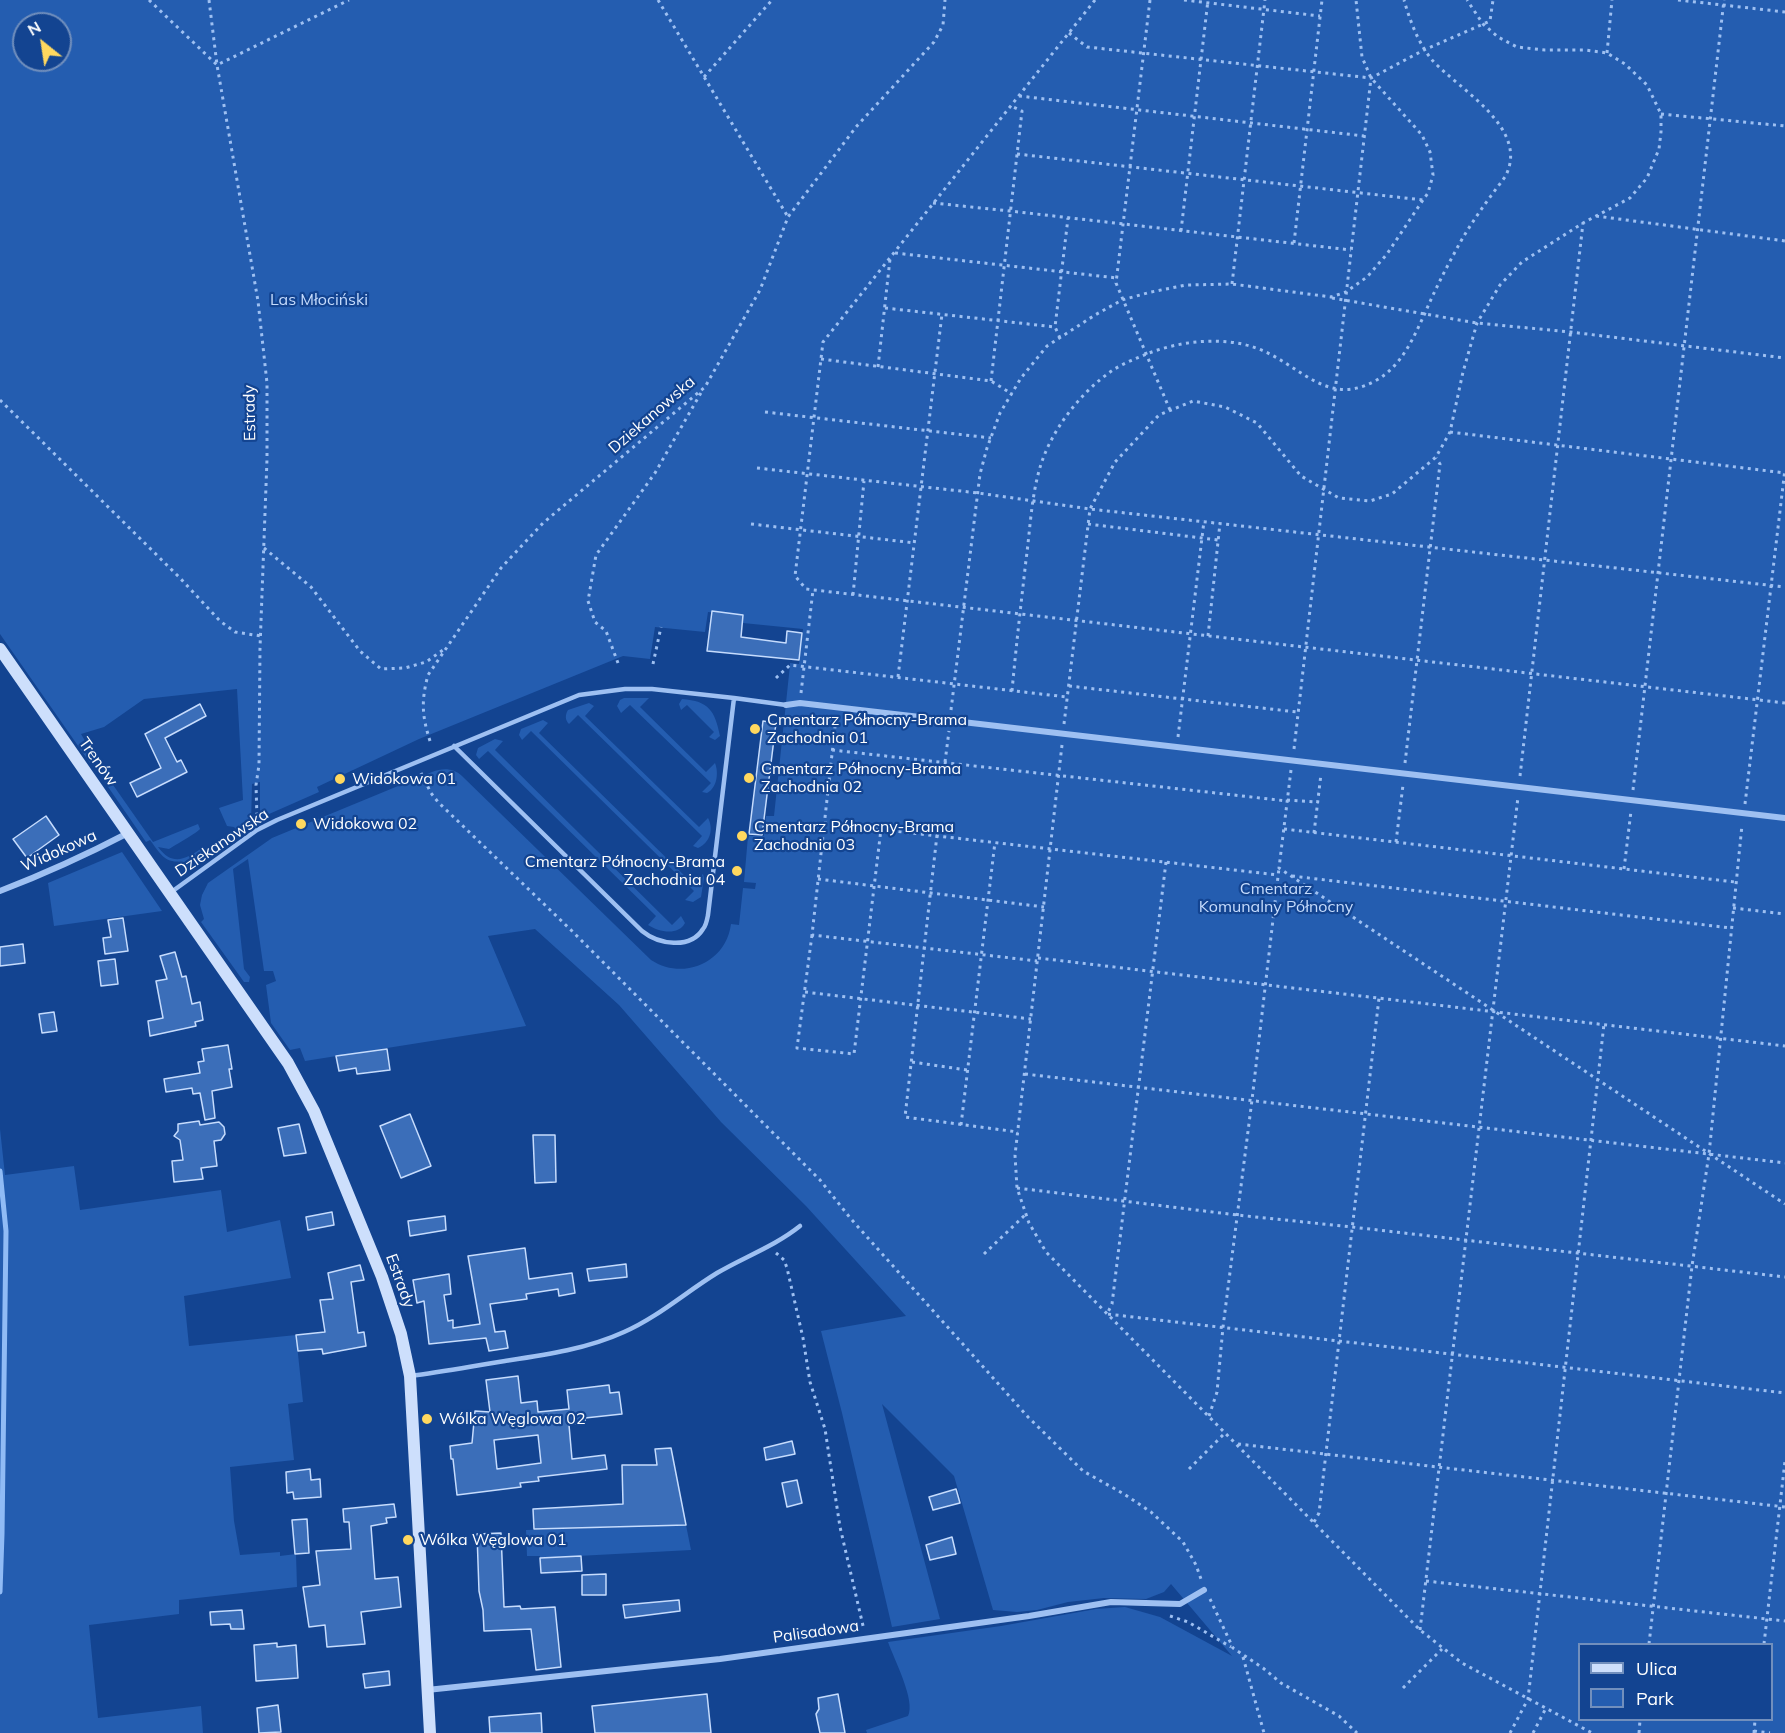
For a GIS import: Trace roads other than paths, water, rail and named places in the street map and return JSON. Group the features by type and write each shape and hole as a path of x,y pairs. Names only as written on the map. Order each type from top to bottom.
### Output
{"main road":[{"name":"Trenów","path":"0,648 170,893"},
{"name":"Estrady","path":"170,893 288,1063 314,1111 382,1277 401,1334 410,1376 430,1733"}],"street":[{"path":"786,705 800,703 1785,818"},
{"name":"Widokowa","path":"0,891 40,876 128,833"},
{"name":"Palisadowa","path":"427,1690 687,1662 866,1639 1111,1602 1180,1604 1204,1590"}],"lane":[{"name":"Dziekanowska","path":"170,893 257,830 277,820 579,695 625,688 652,689 786,705"},
{"path":"454,746 642,931 650,938 674,944 695,938 704,929 708,915 734,698"},
{"path":"410,1376 560,1352 603,1340 650,1318 718,1273 792,1233 800,1226"}],"waterway":[{"path":"0,1171 6,1231 0,1592"}],"place":[{"name":"Cmentarz Północny-Brama Zachodnia 01","path":"755,729"},
{"name":"Cmentarz Północny-Brama Zachodnia 02","path":"749,778"},
{"name":"Widokowa 01","path":"340,779"},
{"name":"Widokowa 02","path":"301,824"},
{"name":"Cmentarz Północny-Brama Zachodnia 03","path":"742,836"},
{"name":"Cmentarz Północny-Brama Zachodnia 04","path":"737,871"},
{"name":"Wólka Węglowa 02","path":"427,1419"},
{"name":"Wólka Węglowa 01","path":"408,1540"}],"park label":[{"name":"Las Młociński","path":"319,300"},
{"name":"Cmentarz Komunalny Północny","path":"1276,898"}]}
